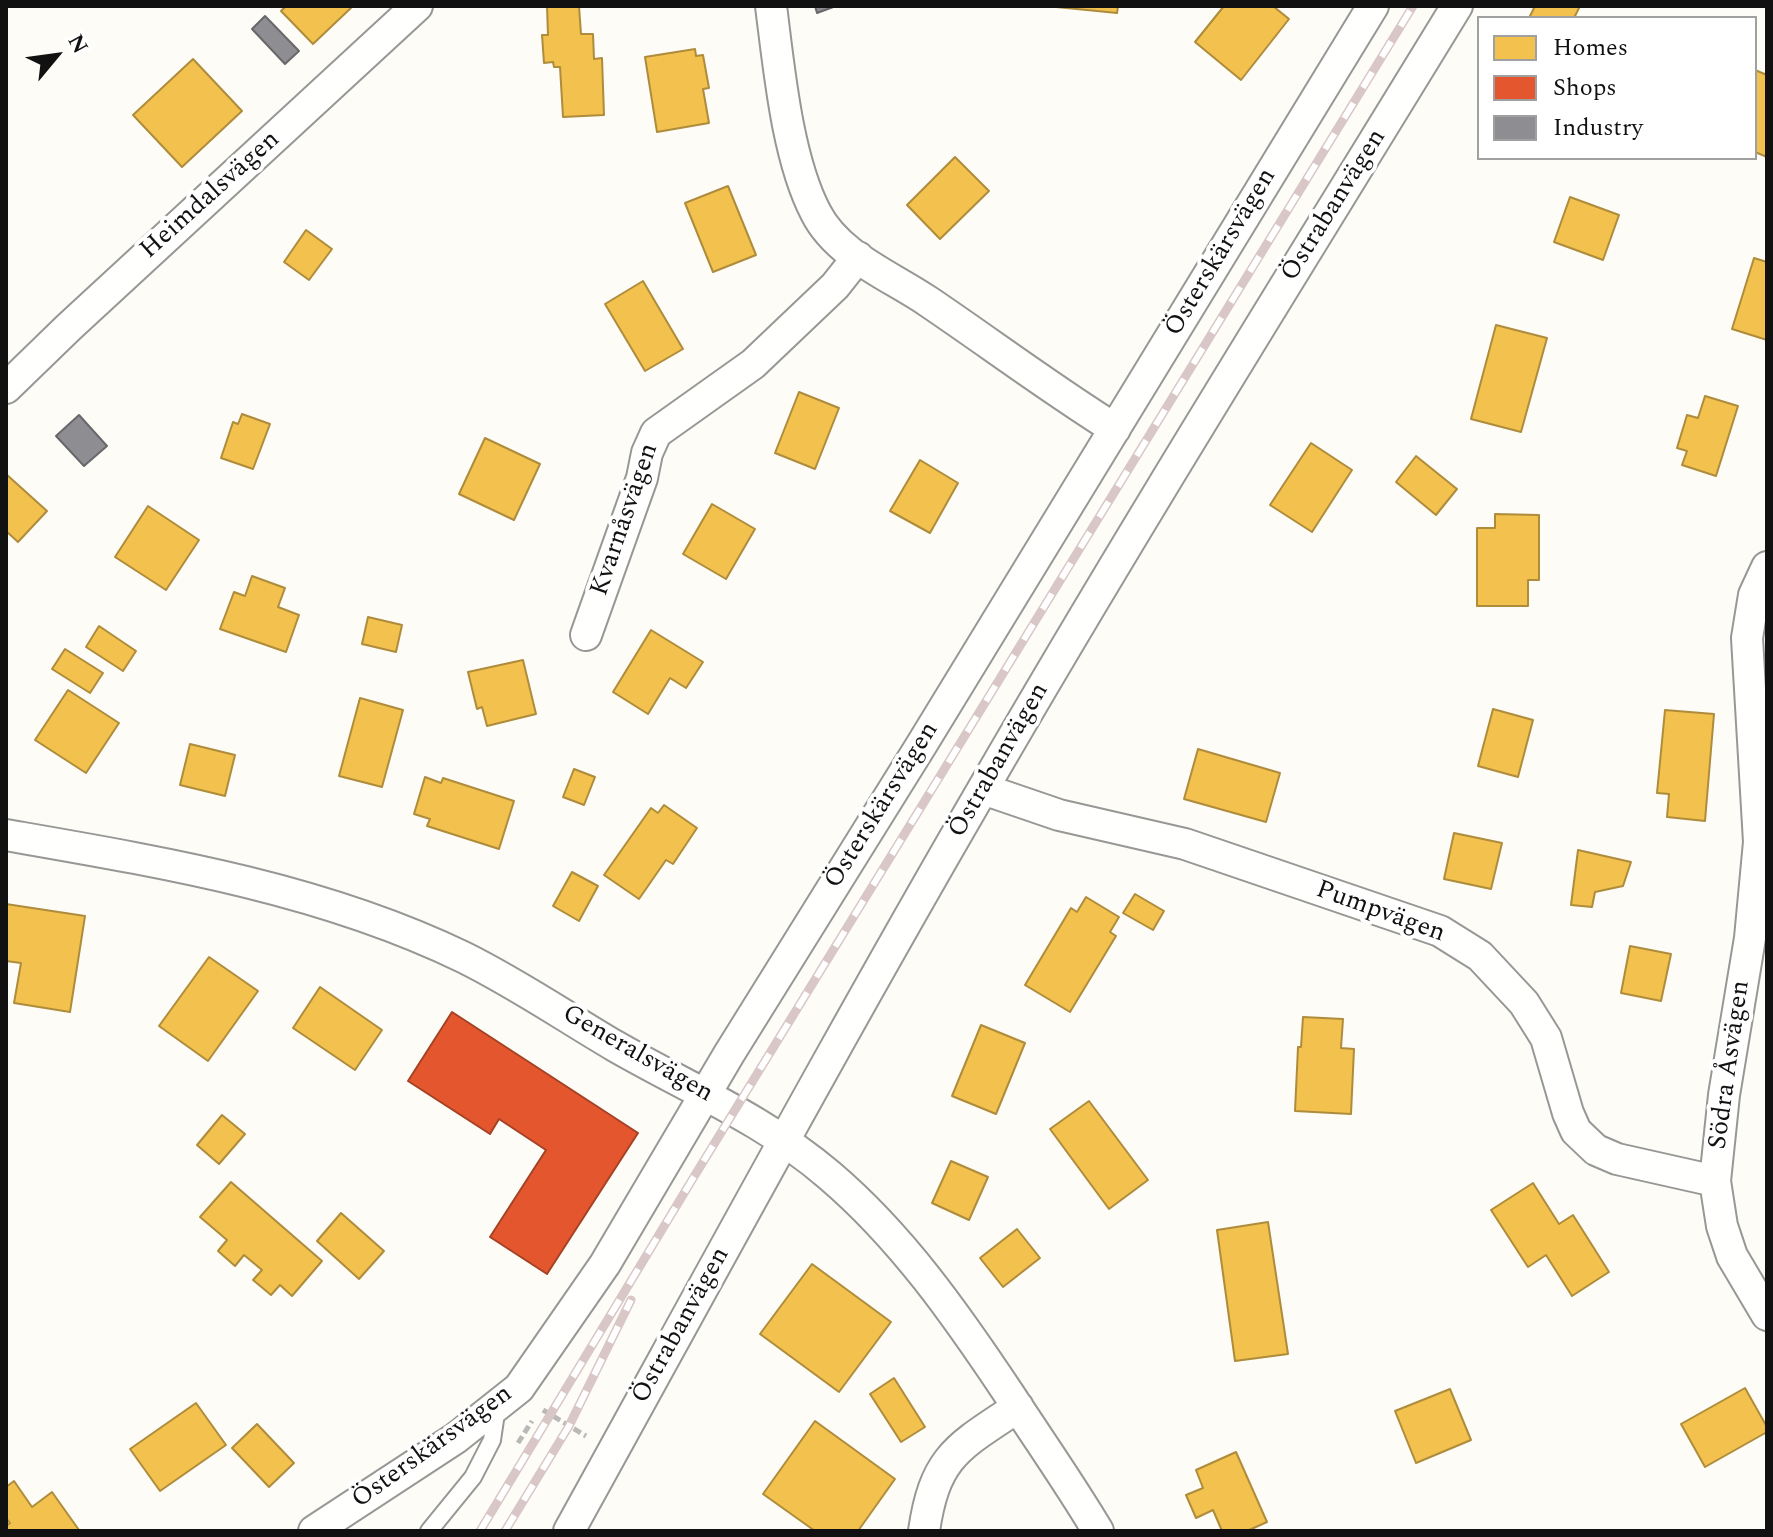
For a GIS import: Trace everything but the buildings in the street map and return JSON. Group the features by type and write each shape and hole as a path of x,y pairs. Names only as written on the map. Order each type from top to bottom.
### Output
{"street":[{"name":"Heimdalsvägen","path":"6,388 417,6"},
{"path":"771,6 797,163 804,188 830,235 858,257 1115,429"},
{"name":"Österskärsvägen","path":"314,1531 456,1438 519,1388 605,1264 706,1093 1373,6"},
{"name":"Östrabanvägen","path":"569,1531 784,1140 983,789 1140,522 1457,6"},
{"name":"Kvarnåsvägen","path":"586,635 656,433 753,364 835,286 858,257"},
{"name":"Södra Åsvägen","path":"1767,567 1754,595 1747,638 1759,842 1750,938 1724,1095 1715,1181 1722,1226 1732,1256 1767,1315"},
{"name":"Pumpvägen","path":"983,789 1059,815 1185,844 1440,931 1480,956 1524,1003 1546,1038 1576,1131 1596,1150 1617,1159 1715,1181"},
{"name":"Generalsvägen","path":"6,835 182,866 347,910 461,956 526,990 616,1046 706,1093 784,1140 830,1176 887,1231 935,1287 1098,1531"},
{"path":"924,1531 929,1502 938,1475 947,1462 973,1437 1018,1407"}],"lane":[{"path":"429,1531 473,1477 492,1440 497,1406"}],"path":[{"path":"540,1409 586,1437"}],"railway":[{"path":"480,1531 1413,6"},
{"path":"505,1531 569,1426 631,1300"}]}
